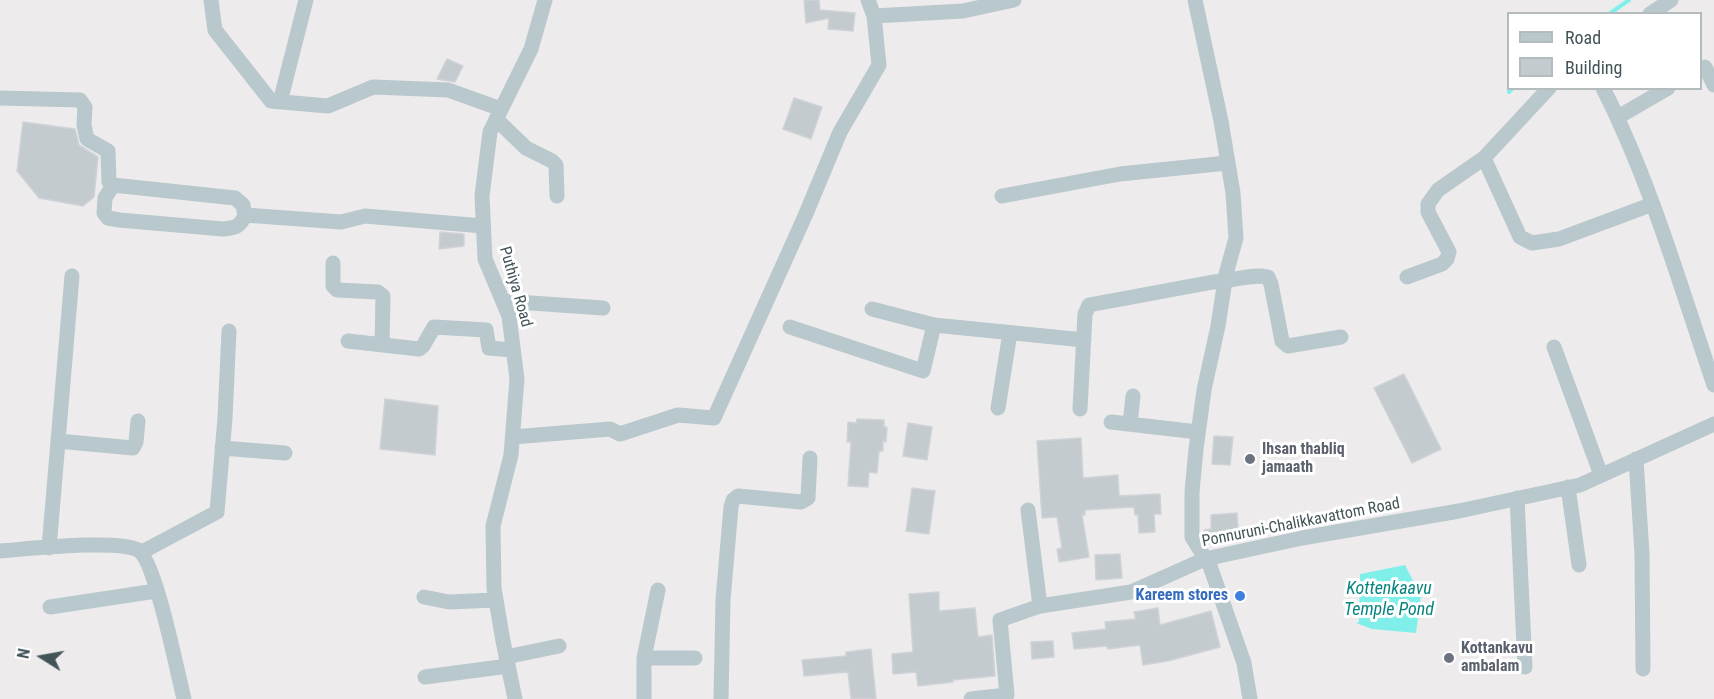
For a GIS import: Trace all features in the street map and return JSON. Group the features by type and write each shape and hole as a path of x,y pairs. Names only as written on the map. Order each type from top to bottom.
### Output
{"street":[{"path":"211,0 215,30 272,101 328,106 373,87 448,90 499,114 526,148 552,161 556,165 557,196"},
{"path":"280,102 306,0"},
{"name":"Puthiya Road","path":"515,699 494,588 493,526 512,455 517,379 509,316 485,259 482,196 490,132 531,49 545,0"},
{"path":"513,437 610,429 620,434 678,415 714,418 805,216 840,132 879,65 874,16 868,0"},
{"path":"874,16 963,11 1014,0"},
{"path":"1195,0 1221,121 1233,193 1236,238 1204,390 1192,492 1192,537 1210,566 1244,663 1250,699"},
{"path":"1653,12 1671,0"},
{"path":"1706,66 1714,85"},
{"path":"1407,277 1442,264 1449,252 1428,212 1428,204 1438,190 1484,158 1547,90"},
{"path":"1604,90 1653,204 1714,386"},
{"path":"1617,117 1664,90"},
{"path":"0,98 80,99 86,107 84,125 87,139 108,151 109,182 113,185 236,198 243,205 245,215 242,223 236,228 223,229 108,218 104,213 105,198 113,185"},
{"path":"1484,158 1518,233 1524,240 1532,243 1559,239 1653,204"},
{"path":"1002,196 1120,174 1227,163"},
{"path":"245,215 341,222 365,216 483,226"},
{"path":"333,263 333,286 337,290 378,292 382,296 382,345"},
{"path":"1080,409 1085,314 1089,306 1262,275 1268,277 1271,284 1282,341 1288,346 1341,337"},
{"path":"49,548 72,276"},
{"path":"502,301 603,308"},
{"path":"872,309 934,325 1084,340"},
{"path":"790,327 923,371 934,325"},
{"path":"348,341 419,349 434,327 486,330 489,348 513,350"},
{"path":"142,552 217,512 230,331"},
{"path":"998,408 1010,333"},
{"path":"1554,347 1601,475"},
{"path":"1130,424 1133,396"},
{"path":"58,441 133,448 136,442 138,421"},
{"path":"1111,422 1198,432"},
{"name":"Ponnuruni-Chalikkavattom Road","path":"971,699 1007,695 1000,620 1040,606 1131,592 1205,559 1302,538 1459,511 1580,484 1714,424"},
{"path":"222,448 285,453"},
{"path":"721,699 723,600 733,500 738,496 801,502 808,498 810,458"},
{"path":"1636,459 1642,555 1643,669"},
{"path":"1568,487 1579,565"},
{"path":"1517,498 1525,667"},
{"path":"1028,510 1040,606"},
{"path":"0,551 109,546 128,547 142,552 150,569 167,625 184,699"},
{"path":"644,699 644,658 658,590"},
{"path":"50,608 156,591"},
{"path":"424,597 449,602 496,600"},
{"path":"425,677 507,661 560,646"},
{"path":"644,658 695,658"}],"water":[{"name":"Kottenkaavu Temple Pond","path":"1405,565 1421,596 1416,633 1372,629 1356,623 1359,622 1360,574"}],"building":[{"path":"804,0 819,0 820,10 855,13 853,31 828,29 829,18 806,23"},
{"path":"447,59 463,66 455,82 437,79"},
{"path":"794,98 822,107 811,139 783,129"},
{"path":"23,122 75,129 79,145 98,157 94,197 83,206 39,198 17,171"},
{"path":"440,232 464,234 464,246 439,249"},
{"path":"1404,374 1441,449 1412,463 1374,388"},
{"path":"385,399 438,406 435,455 380,449"},
{"path":"857,419 884,420 884,427 887,427 883,451 879,451 877,473 869,472 868,487 848,486 851,442 847,442 848,422 856,423"},
{"path":"908,423 932,427 927,460 903,456"},
{"path":"1214,436 1233,437 1230,465 1212,464"},
{"path":"1081,438 1083,478 1118,475 1119,496 1160,494 1161,514 1154,514 1155,532 1139,533 1138,515 1135,515 1134,507 1085,510 1085,515 1082,515 1089,557 1059,562 1057,549 1062,548 1057,517 1042,518 1037,441"},
{"path":"912,488 935,491 929,534 906,531"},
{"path":"1237,513 1239,542 1208,544 1204,530 1211,529 1211,515"},
{"path":"1120,554 1122,578 1096,580 1095,555"},
{"path":"939,592 939,611 975,608 978,637 992,635 995,676 918,686 916,672 893,674 892,654 913,652 909,594"},
{"path":"1158,608 1160,625 1211,611 1220,647 1143,665 1140,645 1108,649 1107,646 1074,649 1072,633 1106,629 1105,622 1136,619 1134,612"},
{"path":"1053,641 1054,657 1032,659 1031,642"},
{"path":"871,649 876,699 851,699 848,672 804,676 802,660 846,656 846,652"}],"waterway":[{"path":"1612,12 1629,0"}],"place":[{"name":"Ihsan thabliq jamaath","path":"1250,459"},
{"name":"Kareem stores","path":"1240,596"},
{"name":"Kottankavu ambalam","path":"1449,658"}]}
